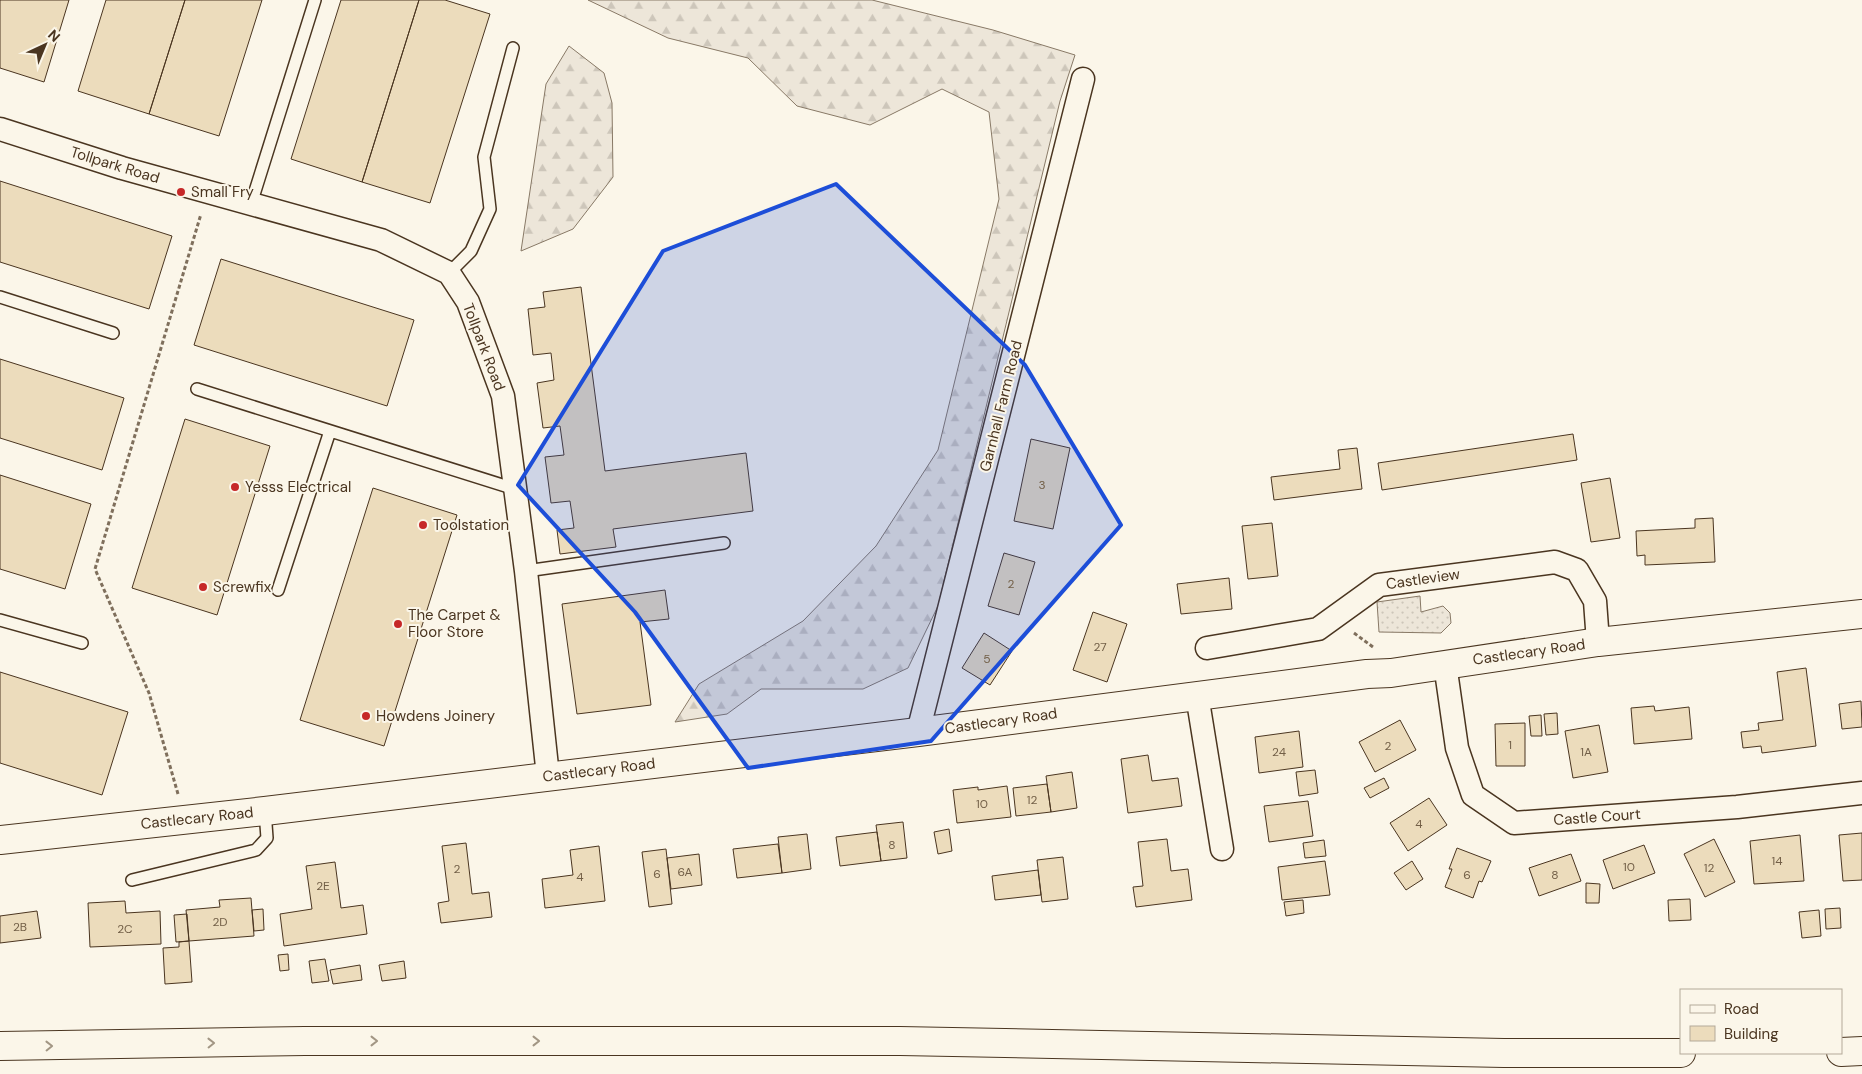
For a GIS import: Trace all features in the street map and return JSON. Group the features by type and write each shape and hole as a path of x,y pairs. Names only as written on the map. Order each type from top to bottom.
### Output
{"main road":[{"name":"Castlecary Road","path":"0,840 185,818 265,811 918,732 1197,695 1367,674 1391,673 1598,642 1862,614"},
{"path":"0,1046 304,1041 900,1041 1494,1053 1680,1052"},
{"path":"1842,1052 1862,1051"}],"street":[{"name":"Garnhall Farm Road","path":"918,732 1083,79"},
{"name":"Tollpark Road","path":"0,129 122,168 381,240 449,273 468,302 503,396 526,571 548,776"},
{"name":"Castleview","path":"1207,648 1318,629 1379,585 1555,562 1577,570 1595,601 1598,642"},
{"name":"Castle Court","path":"1445,664 1457,748 1473,795 1514,823 1737,808 1862,793"},
{"path":"1197,695 1222,849"}],"lane":[{"path":"251,204 316,0"},
{"path":"449,273 471,251 490,209 484,157 513,48"},
{"path":"0,297 113,333"},
{"path":"197,389 515,488"},
{"path":"278,590 330,431"},
{"path":"526,571 724,544"},
{"path":"0,620 82,643"},
{"path":"132,880 256,850 267,838 265,811"}],"path":[{"path":"185,818 149,693 95,569 207,192"},
{"path":"1334,617 1374,647 1380,646"}],"highlighted area":[{"path":"836,184 1025,365 1121,525 931,741 748,768 635,612 518,485 663,251"}],"green space":[{"path":"588,0 872,0 993,30 1075,55 1060,101 938,606 908,668 863,689 761,689 727,714 675,722 699,684 803,621 876,546 938,450 999,199 989,112 942,89 870,125 797,106 748,58 668,38"},
{"path":"569,46 604,73 612,103 613,177 573,229 521,251 546,84"},
{"path":"1420,596 1421,612 1443,606 1450,613 1451,623 1441,633 1379,632 1377,602"}],"building":[{"path":"0,0 69,0 44,82 0,68"},
{"path":"106,0 185,0 149,114 78,91"},
{"path":"185,0 262,0 219,136 149,114"},
{"path":"341,0 419,0 362,182 291,159"},
{"path":"419,0 445,0 490,14 430,203 362,182"},
{"path":"0,181 172,236 149,309 0,262"},
{"path":"221,259 414,320 387,406 194,345"},
{"path":"581,287 605,471 746,453 753,511 613,529 616,547 560,554 557,530 574,528 570,501 551,503 545,457 564,455 560,426 543,428 537,383 554,380 551,353 533,355 528,309 545,307 543,292"},
{"path":"0,359 124,398 102,470 0,438"},
{"path":"185,419 270,446 217,615 132,588"},
{"path":"1573,434 1577,460 1382,490 1378,463"},
{"path":"1031,439 1070,448 1053,529 1014,521"},
{"path":"1357,448 1362,489 1274,500 1271,477 1340,469 1338,450"},
{"path":"0,475 91,504 65,589 0,569"},
{"path":"1610,478 1620,538 1591,542 1581,483"},
{"path":"373,488 457,515 384,746 300,720"},
{"path":"1713,518 1715,562 1645,565 1645,555 1637,556 1636,531 1695,528 1695,519"},
{"path":"1272,523 1278,576 1248,579 1242,526"},
{"path":"1004,553 1035,562 1019,615 988,606"},
{"path":"1229,578 1232,609 1181,614 1177,584"},
{"path":"665,590 669,619 640,622 651,705 577,714 562,604"},
{"path":"1093,612 1127,624 1107,682 1073,670"},
{"path":"984,633 1012,651 990,685 962,668"},
{"path":"1806,668 1816,746 1762,753 1761,746 1743,748 1741,732 1759,730 1758,723 1783,720 1777,672"},
{"path":"0,672 128,712 102,795 0,763"},
{"path":"1861,701 1862,727 1842,729 1839,704"},
{"path":"1654,706 1655,711 1689,707 1692,739 1634,744 1631,708"},
{"path":"1557,713 1558,734 1546,735 1544,714"},
{"path":"1541,715 1542,736 1531,736 1529,716"},
{"path":"1400,720 1416,750 1375,772 1359,742"},
{"path":"1525,723 1525,766 1496,766 1495,724"},
{"path":"1599,725 1608,772 1573,778 1565,731"},
{"path":"1299,731 1303,767 1259,773 1255,737"},
{"path":"1148,755 1152,781 1178,778 1182,806 1128,813 1121,759"},
{"path":"1315,770 1318,793 1299,796 1296,772"},
{"path":"1072,772 1077,808 1051,812 1046,776"},
{"path":"1384,778 1389,788 1370,798 1364,788"},
{"path":"1047,784 1051,812 1016,816 1013,788"},
{"path":"1007,786 1011,817 957,823 953,790 978,787 978,790"},
{"path":"1429,798 1447,825 1408,851 1390,823"},
{"path":"1308,801 1313,836 1269,842 1264,806"},
{"path":"903,822 907,858 881,861 876,825"},
{"path":"949,829 952,851 938,854 934,832"},
{"path":"877,832 881,861 840,866 836,837"},
{"path":"1862,833 1862,880 1843,881 1839,835"},
{"path":"807,834 811,869 782,873 778,837"},
{"path":"1800,835 1804,881 1754,884 1750,841"},
{"path":"1167,839 1171,871 1188,869 1192,900 1136,907 1133,887 1143,886 1138,842"},
{"path":"1714,839 1735,882 1705,897 1684,854"},
{"path":"1324,840 1326,856 1305,858 1303,843"},
{"path":"466,843 472,894 489,892 492,917 441,923 438,903 449,901 442,846"},
{"path":"778,844 782,873 737,878 733,849"},
{"path":"1644,845 1655,873 1613,889 1603,860"},
{"path":"599,846 605,901 545,908 542,879 573,875 570,850"},
{"path":"1457,848 1491,861 1482,882 1479,881 1473,898 1445,887"},
{"path":"666,849 672,904 649,907 642,852"},
{"path":"699,854 702,885 671,889 667,858"},
{"path":"1571,854 1581,881 1539,896 1529,868"},
{"path":"1063,857 1068,899 1042,902 1037,860"},
{"path":"1325,861 1330,895 1282,900 1278,867"},
{"path":"1412,861 1423,879 1406,890 1394,873"},
{"path":"335,862 341,908 363,905 367,934 284,946 280,914 312,909 306,866"},
{"path":"1038,870 1041,895 995,900 992,876"},
{"path":"1586,883 1600,884 1599,903 1586,903"},
{"path":"251,898 254,936 189,941 186,910 220,907 219,900"},
{"path":"1690,899 1691,920 1669,921 1668,900"},
{"path":"1303,900 1304,913 1286,916 1284,902"},
{"path":"125,901 126,913 160,911 161,944 90,947 88,903"},
{"path":"1840,908 1841,928 1826,929 1825,909"},
{"path":"263,909 264,930 254,931 252,910"},
{"path":"1819,910 1821,936 1802,938 1799,912"},
{"path":"37,911 41,938 0,943 0,916"},
{"path":"187,914 189,941 176,942 174,915"},
{"path":"189,941 192,982 165,984 163,948 179,947 179,942"},
{"path":"288,954 289,970 280,971 278,955"},
{"path":"325,959 329,981 312,983 309,961"},
{"path":"404,961 406,978 382,981 379,965"},
{"path":"360,965 362,980 333,984 330,970"}],"place":[{"name":"Small Fry","path":"181,192"},
{"name":"Yesss Electrical","path":"235,487"},
{"name":"Toolstation","path":"423,525"},
{"name":"Screwfix","path":"203,587"},
{"name":"The Carpet & Floor Store","path":"398,624"},
{"name":"Howdens Joinery","path":"366,716"}]}
